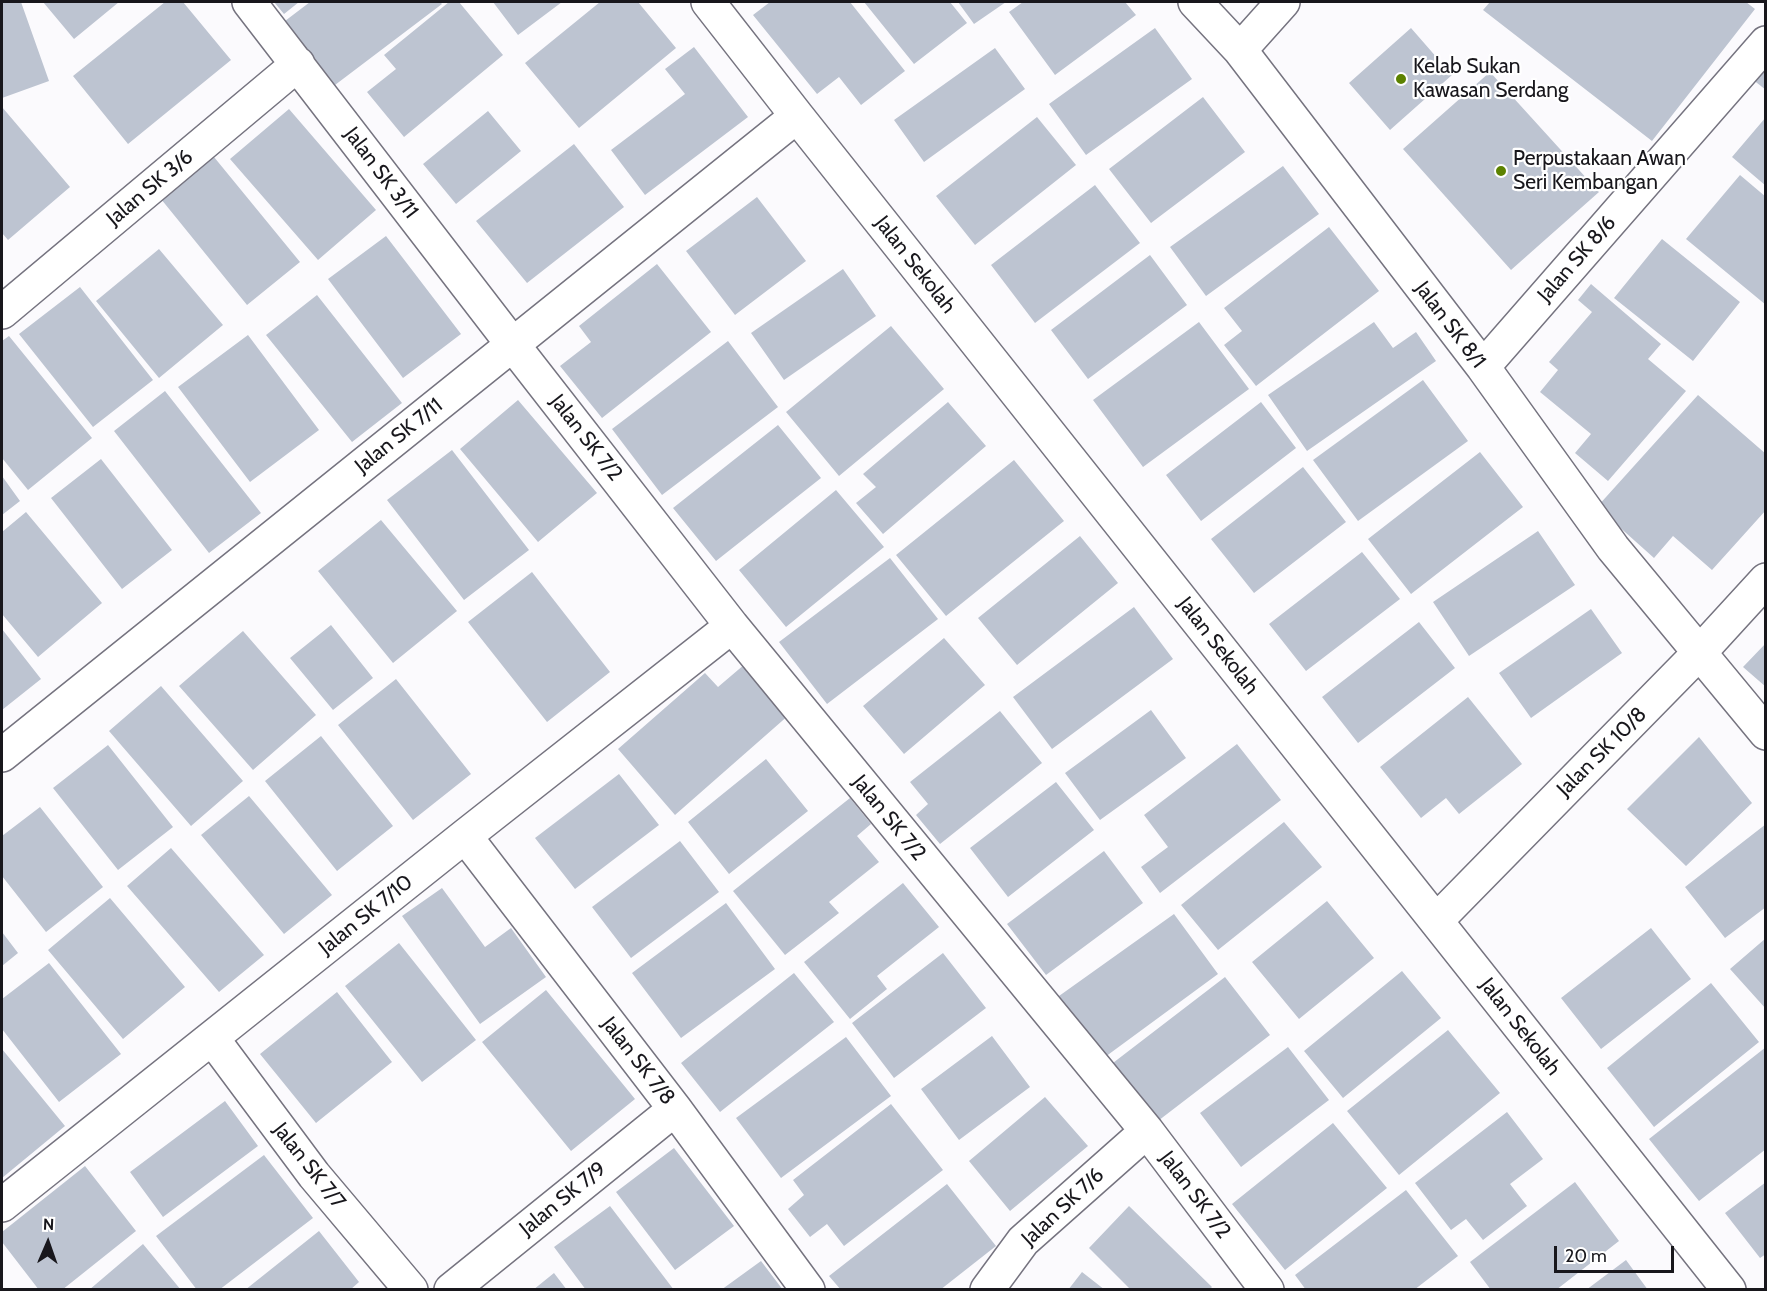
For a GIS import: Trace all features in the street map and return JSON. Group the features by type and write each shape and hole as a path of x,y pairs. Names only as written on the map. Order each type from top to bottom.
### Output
{"street":[{"name":"Jalan SK 3/11","path":"249,2 513,345"},
{"name":"Jalan SK 8/1","path":"1196,2 1240,50 1483,367 1613,548 1766,733"},
{"path":"1240,50 1283,2"},
{"name":"Jalan Sekolah","path":"722,6 797,116 1729,1290"},
{"name":"Jalan SK 8/6","path":"1483,367 1766,43"},
{"name":"Jalan SK 3/6","path":"2,312 298,64"},
{"name":"Jalan SK 7/11","path":"2,755 797,116"},
{"name":"Jalan SK 7/2","path":"513,345 732,626 1147,1131 1267,1290"},
{"name":"Jalan SK 10/8","path":"1436,921 1700,652 1766,580"},
{"name":"Jalan SK 7/10","path":"2,1205 732,626"},
{"name":"Jalan SK 7/8","path":"465,836 675,1109 808,1290"},
{"name":"Jalan SK 7/7","path":"212,1038 314,1175 411,1290"},
{"name":"Jalan SK 7/9","path":"451,1290 675,1109"},
{"name":"Jalan SK 7/6","path":"987,1290 1023,1241 1147,1131"}],"building":[{"path":"2,2 21,2 49,81 2,98"},
{"path":"43,2 119,2 74,39"},
{"path":"165,2 183,2 231,60 128,144 73,76"},
{"path":"274,2 299,2 284,14"},
{"path":"310,2 440,2 442,4 335,85 285,21"},
{"path":"449,2 459,2 503,55 404,137 367,92 396,69 384,55"},
{"path":"493,2 562,2 518,35"},
{"path":"600,2 638,2 676,48 579,128 525,63"},
{"path":"770,2 850,2 905,71 861,105 839,77 817,94 753,15"},
{"path":"864,2 950,2 967,23 914,64"},
{"path":"958,2 1006,2 974,24"},
{"path":"1023,2 1125,2 1136,15 1055,75 1009,12"},
{"path":"1490,2 1746,2 1755,9 1652,141 1483,10"},
{"path":"1155,28 1192,79 1086,155 1049,104"},
{"name":"Kelab Sukan Kawasan Serdang","path":"1411,28 1452,75 1390,130 1349,83"},
{"path":"694,47 748,117 645,195 611,150 685,94 665,69"},
{"path":"995,48 1025,89 924,162 894,120"},
{"path":"1766,64 1766,90 1752,79"},
{"name":"Perpustakaan Awan Seri Kembangan","path":"1490,72 1599,192 1511,270 1403,149"},
{"path":"1203,97 1245,152 1151,223 1109,169"},
{"path":"2,107 70,187 8,240 2,233"},
{"path":"289,109 376,210 318,260 230,159"},
{"path":"488,111 521,151 456,204 423,164"},
{"path":"1037,117 1076,165 975,245 936,196"},
{"path":"1766,117 1766,186 1732,157"},
{"path":"574,144 624,207 527,283 476,221"},
{"path":"214,157 300,262 247,305 161,199"},
{"path":"1283,166 1319,214 1206,296 1170,247"},
{"path":"1740,175 1766,197 1766,305 1686,239"},
{"path":"1095,185 1140,243 1035,323 991,265"},
{"path":"757,197 806,261 735,315 686,251"},
{"path":"1329,227 1379,291 1256,386 1224,345 1242,331 1224,308"},
{"path":"386,236 461,334 403,378 328,279"},
{"path":"1662,239 1740,302 1693,361 1614,298"},
{"path":"159,249 223,325 159,378 96,301"},
{"path":"1150,255 1187,305 1088,379 1051,330"},
{"path":"657,264 711,332 602,418 560,366 591,342 579,326"},
{"path":"843,269 876,316 784,380 751,333"},
{"path":"1591,284 1661,344 1648,359 1686,391 1608,481 1575,453 1591,434 1540,392 1558,370 1549,362 1592,312 1578,300"},
{"path":"80,287 153,380 93,427 19,334"},
{"path":"317,295 402,403 352,442 266,335"},
{"path":"1199,322 1249,389 1143,467 1093,400"},
{"path":"1374,322 1393,348 1416,332 1436,361 1307,451 1268,395"},
{"path":"891,326 944,389 839,476 786,412"},
{"path":"248,335 319,430 250,482 178,387"},
{"path":"9,336 92,438 28,490 2,458 2,341"},
{"path":"728,341 778,407 662,495 612,429"},
{"path":"1423,380 1468,441 1358,521 1313,460"},
{"path":"165,391 261,513 209,553 114,431"},
{"path":"1698,395 1766,454 1766,510 1712,570 1673,536 1654,558 1597,507"},
{"path":"518,400 597,493 538,542 460,449"},
{"path":"948,402 986,446 883,534 856,503 876,487 863,474"},
{"path":"1261,402 1296,448 1201,521 1166,475"},
{"path":"778,425 821,478 716,561 673,508"},
{"path":"452,450 529,550 464,600 387,500"},
{"path":"1480,452 1523,507 1411,594 1368,539"},
{"path":"101,459 172,550 122,589 51,498"},
{"path":"1014,460 1064,521 946,616 896,555"},
{"path":"1303,467 1346,522 1254,593 1211,539"},
{"path":"2,476 20,501 2,515"},
{"path":"836,490 884,547 786,627 739,570"},
{"path":"26,512 102,603 38,657 2,614 2,532"},
{"path":"381,520 457,611 393,663 318,571"},
{"path":"1538,531 1575,585 1469,656 1433,602"},
{"path":"1080,536 1118,583 1017,665 978,618"},
{"path":"1362,552 1400,599 1306,671 1269,624"},
{"path":"890,558 938,619 827,704 779,642"},
{"path":"532,572 610,672 547,722 468,622"},
{"path":"1134,607 1173,659 1052,749 1013,697"},
{"path":"1591,609 1622,653 1531,718 1499,673"},
{"path":"1419,622 1455,668 1358,743 1322,697"},
{"path":"331,625 373,678 333,710 290,658"},
{"path":"2,629 41,679 2,710"},
{"path":"243,631 316,715 253,770 179,686"},
{"path":"944,638 985,685 904,754 863,706"},
{"path":"1766,643 1766,687 1743,667"},
{"path":"745,664 790,714 675,815 618,749 705,673 718,687"},
{"path":"396,679 471,774 413,820 338,725"},
{"path":"161,686 243,781 191,826 109,731"},
{"path":"1468,697 1522,764 1459,814 1446,798 1421,818 1380,767"},
{"path":"1151,710 1186,758 1100,820 1065,773"},
{"path":"1000,711 1042,763 940,844 916,815 928,804 910,782"},
{"path":"321,736 393,826 337,871 265,781"},
{"path":"1699,737 1752,803 1686,866 1627,809"},
{"path":"1237,744 1281,800 1160,893 1141,867 1168,847 1144,815"},
{"path":"108,745 173,827 118,870 53,788"},
{"path":"766,759 808,811 729,874 688,822"},
{"path":"619,774 659,825 575,889 535,838"},
{"path":"1056,782 1094,830 1008,897 970,848"},
{"path":"249,796 332,895 284,934 201,835"},
{"path":"850,798 871,824 857,836 879,862 829,902 839,913 785,955 733,891"},
{"path":"40,807 103,887 46,932 2,876 2,836"},
{"path":"1284,822 1322,867 1218,950 1181,905"},
{"path":"1766,824 1766,907 1725,938 1685,887"},
{"path":"680,841 719,892 631,958 592,907"},
{"path":"171,848 264,955 219,992 127,886"},
{"path":"1104,851 1143,903 1046,975 1007,924"},
{"path":"903,883 939,927 877,976 887,989 850,1019 804,962"},
{"path":"442,888 485,947 511,928 546,977 480,1024 402,916"},
{"path":"110,898 185,987 123,1039 48,950"},
{"path":"1327,901 1374,958 1299,1019 1252,962"},
{"path":"726,903 775,969 681,1038 632,973"},
{"path":"1174,914 1218,974 1105,1057 1059,996"},
{"path":"1651,928 1691,979 1601,1049 1561,998"},
{"path":"2,932 18,953 2,966"},
{"path":"1766,938 1766,1009 1730,969"},
{"path":"399,943 476,1040 422,1082 345,986"},
{"path":"943,953 986,1008 894,1078 852,1023"},
{"path":"49,963 121,1054 59,1102 2,1029 2,999"},
{"path":"1402,971 1441,1018 1343,1098 1304,1051"},
{"path":"794,973 834,1022 720,1112 681,1063"},
{"path":"1225,977 1270,1035 1154,1124 1109,1066"},
{"path":"1711,983 1759,1042 1654,1127 1607,1068"},
{"path":"546,990 635,1099 571,1151 482,1042"},
{"path":"337,992 392,1062 316,1123 260,1054"},
{"path":"1448,1030 1500,1093 1399,1175 1347,1111"},
{"path":"992,1036 1030,1087 959,1140 921,1089"},
{"path":"846,1037 891,1096 781,1178 736,1118"},
{"path":"1288,1047 1329,1100 1241,1167 1200,1113"},
{"path":"1766,1047 1766,1149 1699,1201 1649,1139"},
{"path":"2,1049 65,1126 2,1178"},
{"path":"1045,1097 1088,1146 1010,1211 969,1161"},
{"path":"225,1101 258,1146 163,1217 130,1172"},
{"path":"891,1104 943,1170 844,1246 827,1224 810,1237 788,1209 804,1195 793,1180"},
{"path":"1507,1112 1543,1159 1510,1184 1527,1206 1483,1240 1466,1219 1451,1230 1415,1183"},
{"path":"1333,1123 1387,1188 1285,1270 1232,1204"},
{"path":"674,1148 734,1226 675,1270 616,1192"},
{"path":"264,1155 313,1218 219,1290 197,1290 156,1236"},
{"path":"85,1166 136,1231 62,1290 39,1290 2,1242 2,1232"},
{"path":"1575,1182 1619,1241 1556,1290 1491,1290 1470,1262"},
{"path":"1766,1182 1766,1254 1760,1258 1725,1213"},
{"path":"947,1184 996,1246 940,1290 841,1290 829,1276"},
{"path":"1406,1190 1458,1256 1414,1290 1306,1290 1295,1275"},
{"path":"610,1206 674,1290 586,1290 554,1247"},
{"path":"1129,1206 1212,1287 1209,1290 1131,1290 1089,1248"},
{"path":"319,1231 359,1282 350,1290 245,1290"},
{"path":"143,1244 181,1290 89,1290"},
{"path":"1626,1260 1648,1290 1586,1290"},
{"path":"761,1261 783,1290 721,1290"},
{"path":"1082,1272 1105,1290 1068,1290"},
{"path":"554,1273 567,1290 533,1290"}],"place":[{"name":"Kelab Sukan Kawasan Serdang","path":"1401,79"},
{"name":"Perpustakaan Awan Seri Kembangan","path":"1501,171"}]}
